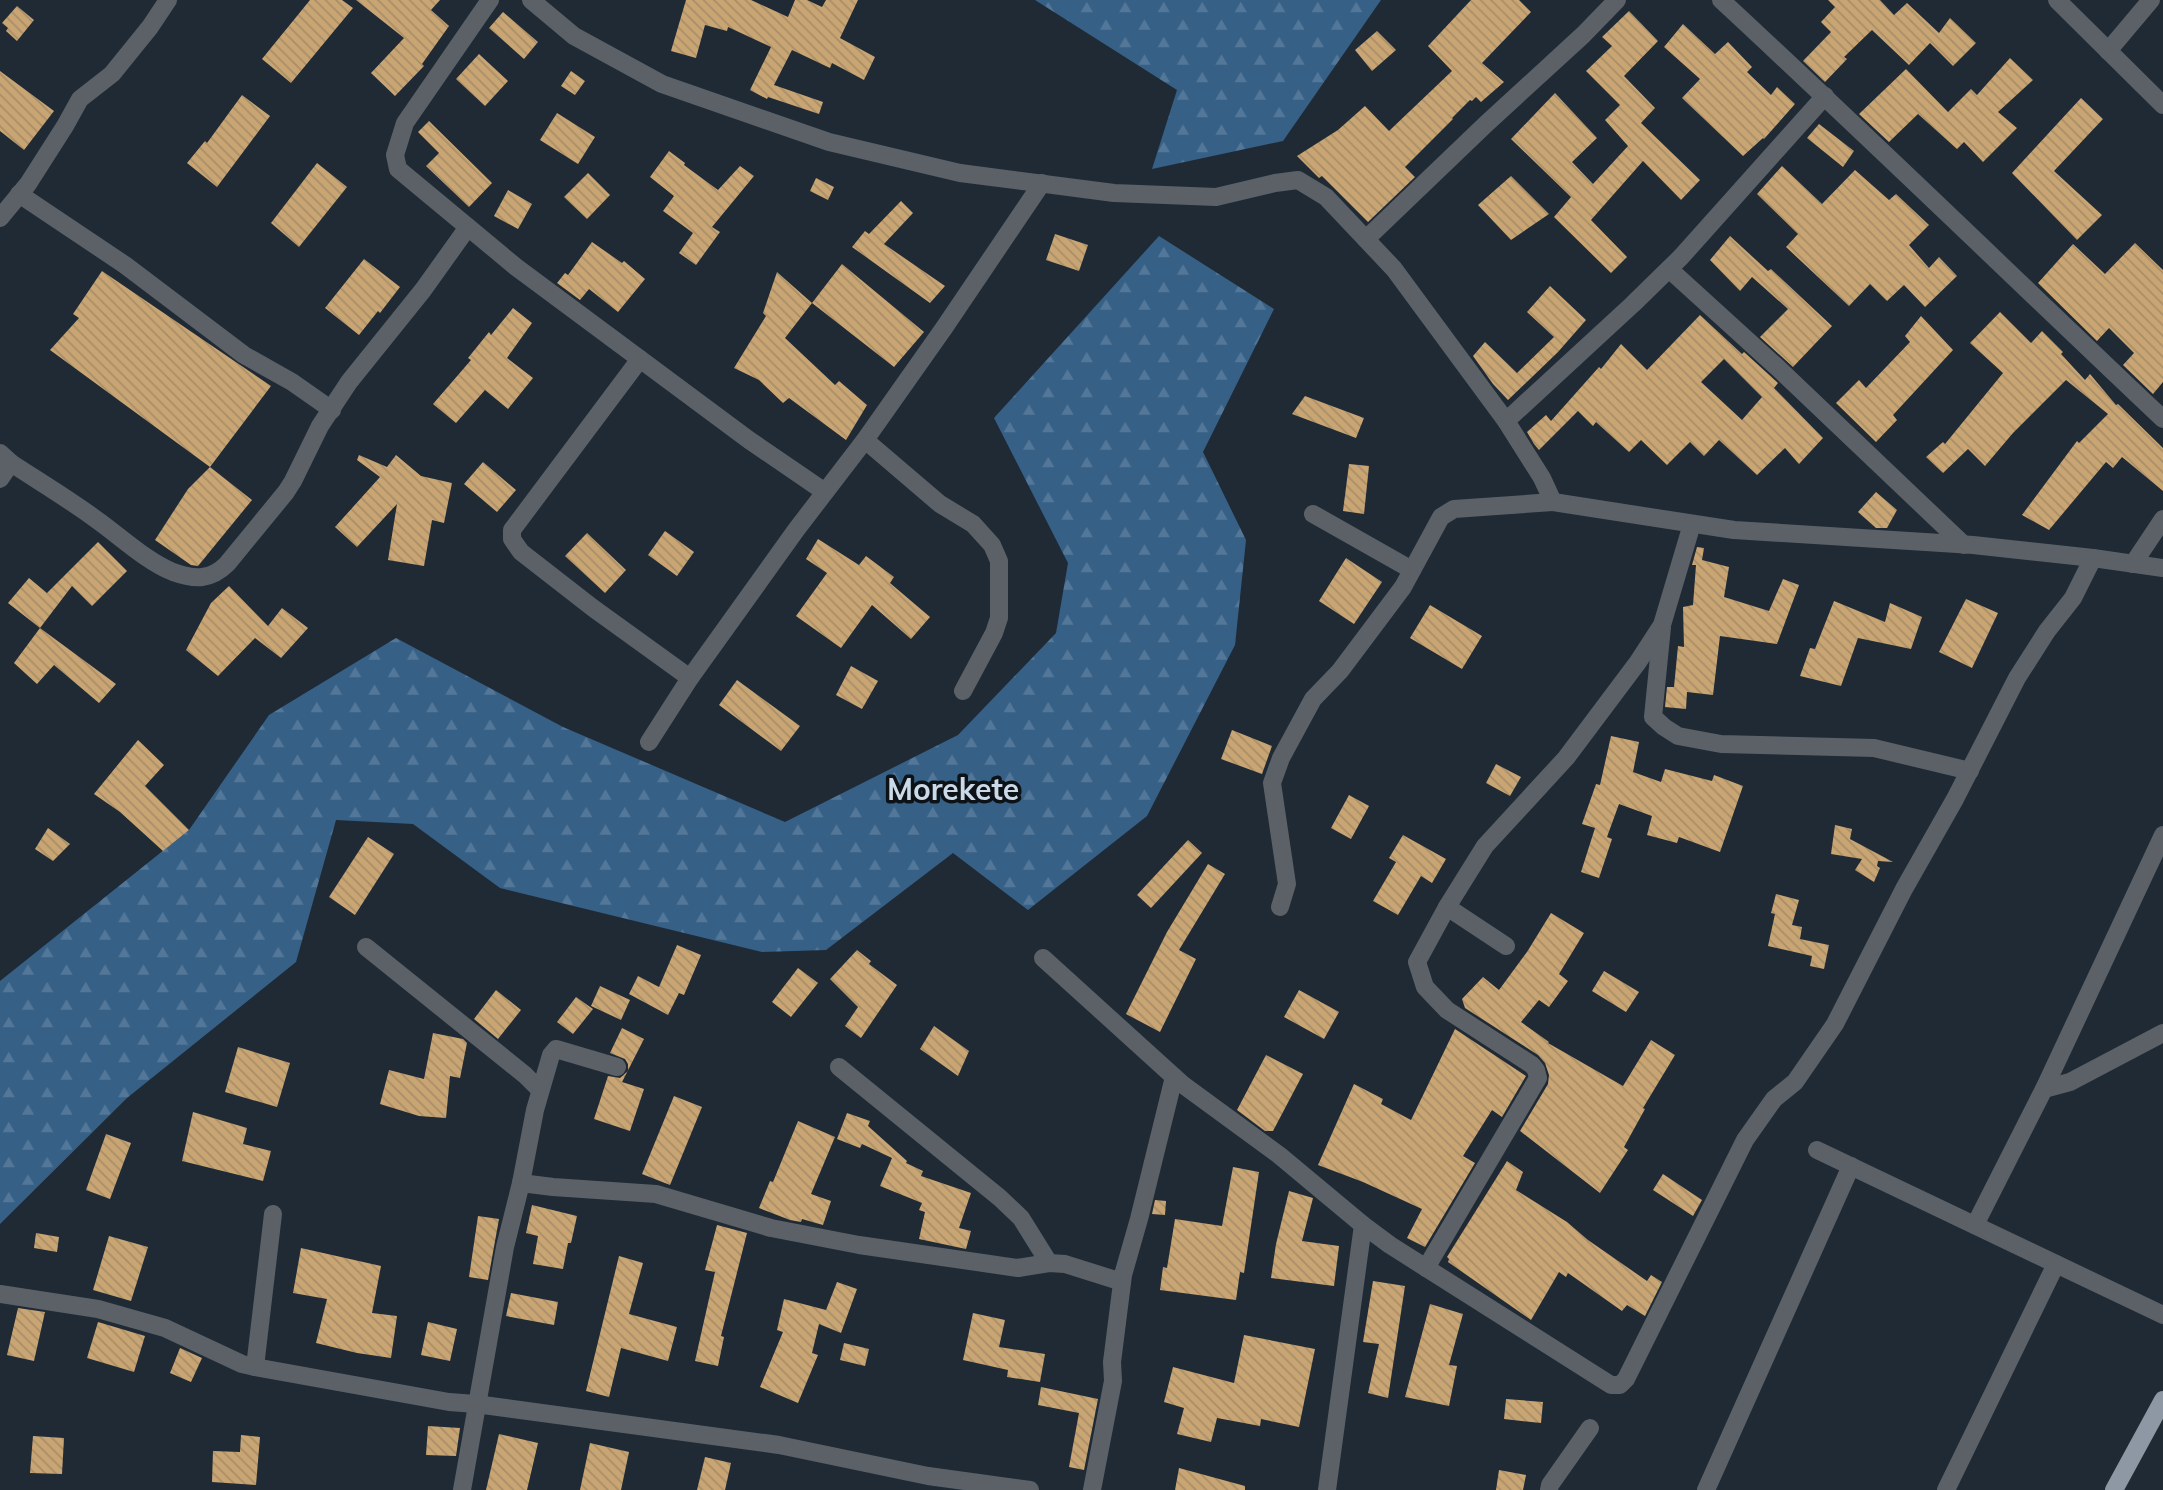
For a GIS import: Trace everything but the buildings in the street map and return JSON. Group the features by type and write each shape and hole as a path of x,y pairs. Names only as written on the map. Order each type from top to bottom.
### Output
{"main road":[{"path":"2114,1490 2163,1401"}],"street":[{"path":"0,218 65,126 80,99 112,74 150,27 167,0"},
{"path":"490,0 405,123 395,155 398,169 516,267 749,440 825,492"},
{"path":"531,0 573,36 662,84 829,142 960,173 1114,193 1216,197 1298,180 1326,197 1394,269 1506,421 1542,478 1553,502"},
{"path":"1366,239 1617,0"},
{"path":"1721,0 2163,419"},
{"path":"2057,0 2163,105"},
{"path":"2108,51 2151,0"},
{"path":"1506,421 1669,269 1825,96"},
{"path":"649,742 690,678 865,440 1042,183"},
{"path":"19,194 125,265 244,355 292,382 332,410"},
{"path":"0,479 6,458 154,562 174,572 194,577 211,577 219,573 286,492 320,426 349,382 423,290 468,227"},
{"path":"1669,269 1778,368 1964,545"},
{"path":"640,359 512,530 512,539 521,552 690,678"},
{"path":"865,440 940,504 973,524 992,545 999,561 999,618 994,633 962,691"},
{"path":"1280,907 1287,884 1272,783 1281,758 1313,699 1340,671 1403,587 1441,517 1454,509 1553,502 1734,530 1964,545 2163,568"},
{"path":"1313,514 1412,570"},
{"path":"2133,564 2163,519"},
{"path":"1692,524 1662,625 1653,717 1664,727 1678,736 1721,744 1874,748 1970,771"},
{"path":"1043,958 1174,1077 1279,1155 1390,1245 1611,1385 1620,1385 1626,1379 1745,1140 1774,1099 1795,1082 1835,1024 1909,878 1955,799 2017,678 2047,631 2073,598 2093,558"},
{"path":"1426,1268 1538,1078 1532,1065 1447,1010 1425,988 1417,962 1485,846 1566,758 1638,662 1662,625"},
{"path":"1975,1225 2044,1089 2163,835"},
{"path":"1447,907 1506,946"},
{"path":"366,947 540,1090"},
{"path":"2044,1089 2070,1082 2163,1033"},
{"path":"462,1490 505,1247 540,1090 551,1055 556,1049 617,1067"},
{"path":"839,1067 1000,1198 1021,1218 1049,1263"},
{"path":"1092,1490 1113,1381 1112,1362 1122,1282 1174,1077"},
{"path":"1817,1150 2163,1315"},
{"path":"1706,1490 1851,1166"},
{"path":"521,1182 566,1189 656,1194 771,1228 859,1245 1018,1268 1049,1263 1065,1264 1122,1282"},
{"path":"255,1367 273,1214"},
{"path":"1327,1490 1363,1225"},
{"path":"1946,1490 2056,1264"},
{"path":"0,1294 97,1309 165,1328 242,1364 255,1367 449,1402 765,1443 928,1476 1030,1490"},
{"path":"1549,1490 1590,1428"}],"green space":[{"path":"1035,0 1381,0 1283,141 1152,169 1177,90"},
{"path":"1159,236 1274,309 1203,452 1246,540 1235,645 1147,816 1028,910 953,853 826,950 762,952 500,888 413,824 336,820 296,962 127,1098 0,1224 0,981 189,830 269,715 396,638 563,727 785,822 958,735 1056,633 1068,563 994,418"}],"district":[{"name":"Morekete","path":"953,790"}]}
